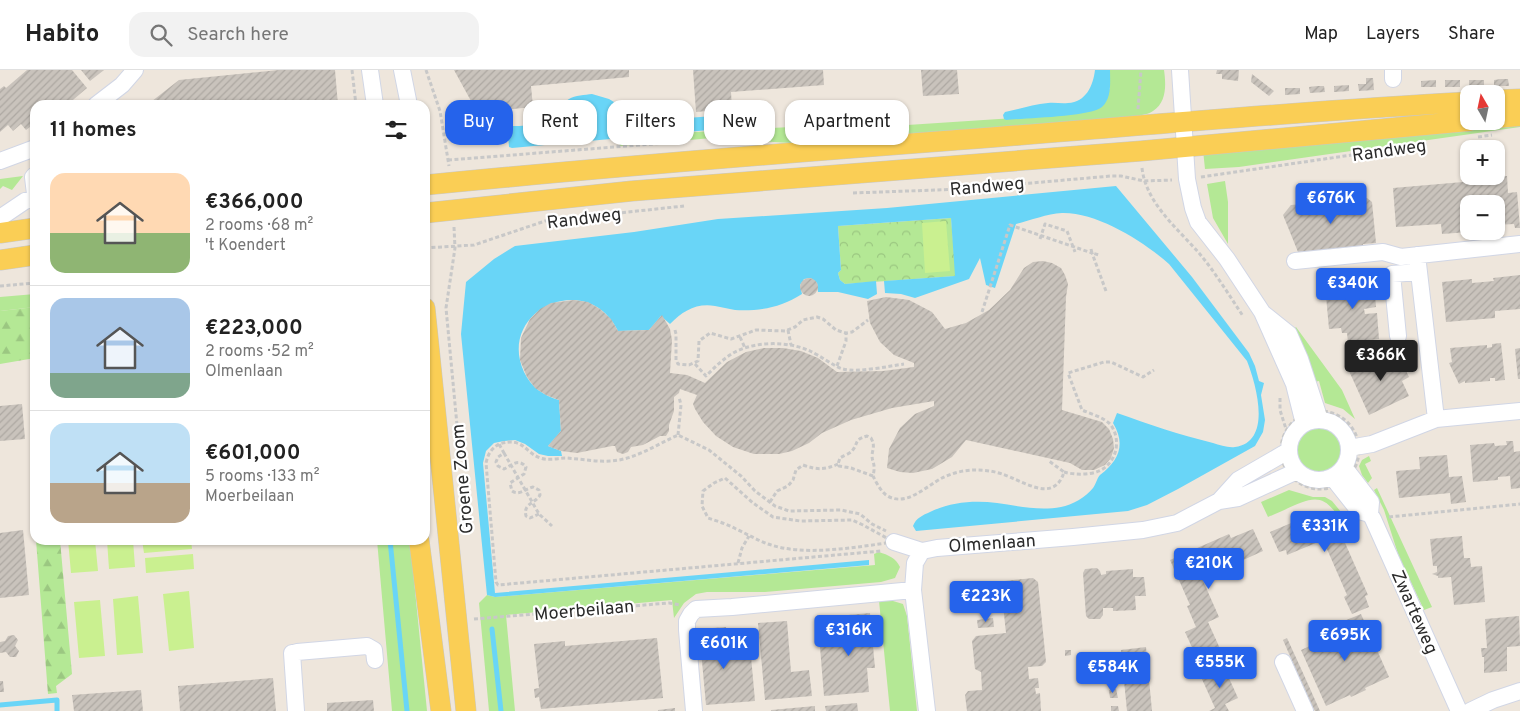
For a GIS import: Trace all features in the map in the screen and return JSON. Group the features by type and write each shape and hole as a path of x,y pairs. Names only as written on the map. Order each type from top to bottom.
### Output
{"main road":[{"path":"1505,100 1520,99"},
{"path":"430,184 775,153 1460,103"},
{"path":"1505,123 1520,116"},
{"name":"Randweg","path":"430,212 632,191 879,173 1185,147 1460,130"},
{"path":"0,233 30,229"},
{"path":"0,260 30,256"},
{"name":"Groene Zoom","path":"430,357 466,711"},
{"path":"420,545 442,711"}],"street":[{"path":"102,100 122,85 135,70"},
{"path":"370,70 374,100"},
{"path":"402,70 408,100"},
{"path":"1180,70 1187,179 1193,208 1198,222 1227,259 1262,312 1294,384 1300,419 1292,435 1288,451 1291,462 1297,471 1310,479 1318,480 1344,471 1354,447"},
{"path":"0,161 30,150"},
{"path":"0,218 30,200"},
{"path":"1398,336 1392,274 1418,263 1520,244"},
{"path":"1295,260 1383,252 1418,263"},
{"path":"1418,263 1436,419"},
{"path":"1262,312 1289,334 1300,359 1319,415 1340,428 1354,447"},
{"path":"1354,447 1372,444 1436,419 1520,411"},
{"path":"1300,419 1312,420 1319,415"},
{"name":"Olmenlaan","path":"1219,501 1238,480 1288,451"},
{"name":"Olmenlaan","path":"916,550 1143,530 1177,523 1219,501 1238,498 1297,471"},
{"name":"Zwarteweg","path":"1344,471 1360,511 1372,516 1459,711"},
{"path":"894,542 916,550 913,590 927,711"},
{"path":"694,711 687,621 696,609 732,608 913,590"},
{"path":"296,711 294,652 367,646 374,650 375,660"},
{"path":"1283,662 1305,711"},
{"path":"1470,711 1493,700 1520,691"}],"path":[{"path":"352,70 355,100"},
{"path":"426,70 440,111 450,182"},
{"name":"Randweg","path":"847,194 963,189 1111,176 1144,181 1187,179 1435,143"},
{"path":"448,160 640,145"},
{"path":"1144,181 1169,222 1200,253 1248,323"},
{"name":"Randweg","path":"430,248 455,248 474,245 545,221 693,205"},
{"name":"Groene Zoom","path":"453,210 455,248 446,308 460,462"},
{"path":"982,312 1009,224 1040,237 1091,251 1098,255"},
{"path":"1040,237 1045,224 1067,231 1075,252"},
{"path":"1091,251 1106,291"},
{"path":"0,286 30,283"},
{"path":"694,364 699,356 700,341 706,334 714,333 731,339 756,330 777,332 788,330 803,320 817,317 823,319 836,330 846,333 852,332 868,320"},
{"path":"675,330 676,360 678,364 694,364"},
{"path":"788,330 791,345"},
{"path":"837,366 846,341 846,333"},
{"path":"740,337 745,348"},
{"path":"694,364 706,376 720,362 736,352 745,348 768,344 799,346 813,352 842,370 904,364"},
{"path":"1049,461 1064,472 1082,474 1097,472 1104,468 1111,460 1116,450 1116,433 1109,423 1082,410 1068,373 1104,362 1119,365 1143,377 1154,370"},
{"path":"1278,390 1280,410 1286,429"},
{"path":"678,435 682,405 679,397"},
{"path":"1300,419 1330,411 1339,415 1354,429 1354,447 1358,458 1344,471"},
{"path":"678,435 630,457 610,461 539,458 524,446 515,442 506,442 492,448 488,454 486,464 496,582 498,585 916,550"},
{"path":"678,435 709,450 741,476 755,491 775,506 789,511 840,510 860,514 872,524 905,537 916,550"},
{"path":"770,502 776,491 788,486 793,480 796,470 804,465 819,470 828,469 838,464 840,458 852,450 858,440 867,436 870,437 874,445 872,457 875,464 872,476"},
{"path":"499,444 539,514 552,526"},
{"path":"504,453 498,457 496,462 498,466 504,469 520,462 526,467 524,474 510,483 512,491 516,493 532,487 539,490 540,495 538,499 527,505 525,510 526,516 530,518 539,514"},
{"path":"838,464 839,466 851,468 872,476 880,489 892,498 905,499 944,477 966,470 991,471 1024,484 1044,489 1057,486 1064,472"},
{"path":"725,478 753,503 773,517 800,521 852,520 863,524 894,542 852,548 790,550 768,544 708,518 702,506 703,491 725,478"},
{"path":"1372,516 1520,504"},
{"path":"738,564 742,548 749,536"},
{"name":"Moerbeilaan","path":"473,610 474,620 669,603 685,606 693,612"}],"green space":[{"path":"1110,70 1164,70 1165,87 1161,103 1151,112 1145,114 992,130 909,135 909,125 1060,115 1110,89"},
{"path":"1520,121 1520,127 1505,129 1505,123"},
{"path":"785,127 785,143 775,142 775,128"},
{"path":"1460,128 1460,130 1499,130 1239,167 1205,169 1203,150"},
{"path":"695,132 704,132 704,139 694,140"},
{"path":"23,176 12,190 3,186 0,189 0,179"},
{"path":"1225,181 1228,202 1228,244 1213,218 1207,184"},
{"path":"951,218 956,276 845,284 840,280 838,273 841,270 838,226"},
{"path":"946,221 950,271 925,273 922,223"},
{"path":"30,294 30,308 0,311 0,297"},
{"path":"30,308 30,359 0,364 0,311"},
{"path":"1296,327 1342,390 1355,419 1343,409 1325,403 1319,381 1314,382 1292,331"},
{"path":"1316,427 1324,427 1333,431 1339,437 1343,450 1339,463 1333,469 1324,473 1316,473 1307,469 1301,463 1297,454 1297,446 1301,437 1307,431"},
{"path":"1369,456 1371,461 1365,464 1372,478 1368,483 1362,475 1359,466 1362,460"},
{"path":"1377,488 1432,607 1424,610 1399,557 1384,510 1374,490"},
{"path":"1289,490 1313,497 1325,497 1332,501 1355,529 1347,533 1339,517 1331,507 1323,501 1315,499 1268,517 1261,502"},
{"path":"36,545 60,545 72,674 56,686 57,693 48,694"},
{"path":"68,545 95,545 98,571 71,573"},
{"path":"107,545 133,545 135,567 109,569"},
{"path":"143,545 192,545 192,549 144,553"},
{"path":"377,545 410,545 427,711 392,711"},
{"path":"879,552 891,557 900,567 895,578 881,582 765,592 707,592 696,594 684,603 674,618 672,600 506,615 515,711 489,711 479,603 487,595 495,597 875,565 874,554"},
{"path":"193,554 194,569 146,573 145,558"},
{"path":"189,591 194,648 169,651 163,594"},
{"path":"138,596 143,653 117,655 113,599"},
{"path":"100,600 105,656 79,658 74,602"},
{"path":"879,601 893,601 903,604 907,616 917,711 890,711"}],"water":[{"path":"1095,70 1110,70 1109,95 1102,107 1071,115 1004,119 1003,115 1005,112 1037,104 1068,103 1080,100 1088,92"},
{"path":"592,94 611,100 607,100 607,139 597,140 597,100 568,100 577,96"},
{"path":"694,117 704,117 704,130 694,131"},
{"path":"523,125 523,145 545,145 509,147 509,145 513,145 513,126"},
{"path":"1116,186 1192,277 1249,353 1259,381 1264,383 1261,395 1265,420 1263,432 1255,446 1147,505 1128,511 916,531 913,526 920,517 954,504 988,502 1029,508 1053,508 1065,506 1078,500 1090,491 1099,476 1107,470 1116,458 1120,445 1113,423 1117,413 1176,433 1224,446 1235,447 1247,443 1254,435 1258,424 1259,411 1254,383 1247,361 1169,264 1133,237 1090,217 1062,213 1016,224 995,288 986,285 980,258 969,279 915,298 901,294 885,293 884,281 955,276 951,218 838,226 841,270 838,273 840,280 845,284 876,281 877,294 868,299 838,292 818,292 817,283 811,278 804,279 800,285 802,294 786,303 761,309 744,310 708,305 696,307 680,315 670,324 661,316 649,330 618,331 604,312 586,302 567,300 549,305 533,316 523,331 519,350 524,372 530,382 543,393 559,400 561,431 548,446 561,451 562,456 539,454 525,444 515,440 494,443 486,451 483,463 495,593 869,560 869,565 495,597 487,595 461,334 466,282 494,259 515,246 634,232 718,219 887,208"}],"building":[{"path":"27,70 72,70 87,88 73,100 30,100 30,127 26,130 21,124 13,131 8,125 0,132 0,89 4,86 6,88"},
{"path":"81,70 104,70 90,81"},
{"path":"279,70 335,70 338,100 153,100 179,80"},
{"path":"454,70 629,70 629,77 531,86 532,100 523,100 523,108 513,109 513,100 470,100"},
{"path":"693,70 823,70 824,85 731,92 731,100 704,100 704,111 696,112"},
{"path":"921,70 957,70 959,94 923,96"},
{"path":"1217,70 1239,70 1238,81 1222,79 1222,74 1216,74"},
{"path":"1252,74 1274,91 1269,96 1251,82"},
{"path":"1366,78 1373,78 1374,90 1359,91 1358,84 1366,84"},
{"path":"1508,79 1509,86 1494,85 1494,80"},
{"path":"1436,80 1436,87 1421,87 1421,81"},
{"path":"1445,80 1460,80 1460,87 1445,87"},
{"path":"1469,80 1484,80 1484,85 1469,85"},
{"path":"1349,85 1349,91 1334,92 1334,86"},
{"path":"1324,86 1325,92 1310,93 1309,87"},
{"path":"1285,88 1300,88 1300,94 1285,95"},
{"path":"1505,176 1507,176 1508,193 1517,192 1520,228 1515,228 1514,224 1505,224 1505,195 1460,195 1460,233 1442,234 1441,224 1396,227 1393,188 1460,182 1460,185 1505,185"},
{"path":"1367,198 1372,202 1376,243 1298,252 1283,215 1291,205"},
{"path":"1043,261 1061,268 1068,284 1062,410 1102,422 1109,429 1113,439 1114,448 1111,458 1105,465 1094,470 1082,470 1070,463 966,440 952,457 932,469 913,473 887,468 889,449 900,428 915,414 934,406 934,401 892,408 851,420 822,433 809,443 792,451 779,454 754,454 733,447 716,436 703,422 695,409 693,404 697,395 680,389 679,393 674,397 674,411 666,436 660,436 643,445 631,447 628,452 623,454 617,452 615,446 577,453 561,451 548,446 561,431 559,400 535,388 527,377 520,360 521,338 530,319 540,309 551,303 574,300 588,302 600,309 611,319 618,331 649,330 662,315 670,329 672,340 670,373 687,375 705,383 727,362 746,352 764,348 783,348 801,351 818,358 837,372 883,371 914,367 914,363 894,355 880,342 870,323 867,301 886,297 909,300 932,312 945,329 966,323 989,310 1010,290 1024,268 1033,262"},
{"path":"1520,275 1520,309 1495,311 1495,318 1446,322 1442,282 1472,279 1472,283 1494,281 1493,278"},
{"path":"809,278 815,281 818,287 815,293 809,296 803,293 800,287 803,281"},
{"path":"1374,281 1376,307 1364,309 1365,314 1377,313 1379,339 1348,342 1347,333 1342,333 1341,328 1329,329 1325,285"},
{"path":"1501,343 1505,380 1495,381 1495,378 1490,378 1490,381 1465,383 1465,381 1459,384 1449,363 1452,362 1450,348 1487,345 1487,348 1492,347 1492,344"},
{"path":"1520,348 1520,379 1518,379 1515,349"},
{"path":"1396,349 1409,377 1402,381 1409,396 1369,415 1349,371"},
{"path":"22,404 25,439 0,441 0,406"},
{"path":"1506,441 1513,441 1514,452 1520,451 1520,488 1511,489 1510,476 1498,477 1498,480 1473,482 1470,445 1494,443 1495,446 1507,445"},
{"path":"1447,455 1449,477 1462,476 1466,502 1451,504 1450,493 1399,498 1396,471 1420,469 1419,457"},
{"path":"1317,512 1321,520 1329,517 1338,538 1342,536 1368,595 1365,596 1369,607 1352,614 1344,597 1347,595 1323,540 1287,555 1286,550 1279,552 1270,532"},
{"path":"1253,529 1263,551 1241,561 1239,557 1200,574 1219,617 1208,622 1227,664 1204,674 1185,632 1196,627 1187,606 1190,605 1170,560 1229,534 1231,538"},
{"path":"23,530 29,595 0,598 0,533"},
{"path":"1462,536 1464,558 1470,558 1471,567 1482,566 1485,602 1454,605 1451,577 1438,578 1438,576 1432,574 1437,572 1437,566 1433,566 1430,539"},
{"path":"1097,568 1101,575 1106,574 1106,571 1133,569 1133,577 1144,577 1146,596 1135,596 1136,610 1113,611 1113,608 1103,608 1103,615 1100,619 1089,619 1086,616 1083,573 1085,569"},
{"path":"1033,578 1038,582 1046,662 1042,666 1028,667 1029,679 1038,678 1039,688 1035,688 1036,694 1040,693 1041,711 967,711 965,695 968,691 982,690 981,672 975,669 972,641 976,636 1006,633 1001,586 1005,581"},
{"path":"991,603 992,611 977,613 976,605"},
{"path":"870,613 875,668 867,668 869,692 824,696 820,647 839,645 837,616"},
{"path":"1361,614 1389,677 1351,697 1350,695 1326,706 1301,650 1348,629 1344,621"},
{"path":"1519,616 1520,646 1507,647 1507,671 1484,673 1484,657 1482,657 1481,648 1487,648 1485,619"},
{"path":"993,618 994,627 978,628 977,620"},
{"path":"787,621 791,672 809,670 812,696 765,700 758,623"},
{"path":"726,627 729,658 751,656 755,701 706,705 699,629"},
{"path":"14,635 18,640 15,646 19,651 16,657 10,657 6,652 0,653 0,642 5,641 8,636"},
{"path":"657,638 663,698 541,709 539,697 535,698 534,689 539,688 534,644 565,641 565,646"},
{"path":"1287,638 1320,711 1315,711 1311,704 1283,640"},
{"path":"1146,647 1152,711 1127,711 1121,650"},
{"path":"1065,650 1071,650 1071,655 1065,656"},
{"path":"1106,655 1113,655 1114,664 1107,665"},
{"path":"1224,667 1238,698 1225,704 1229,711 1209,711 1215,708 1201,677"},
{"path":"1108,672 1115,672 1116,681 1109,682"},
{"path":"273,678 276,711 180,711 178,686"},
{"path":"0,681 3,681 4,692 0,692"},
{"path":"1116,689 1118,698 1110,698 1109,690"},
{"path":"141,690 143,711 74,711 72,695"},
{"path":"373,700 374,711 327,711 327,703"},
{"path":"857,703 858,711 826,711 825,706"},
{"path":"815,706 815,711 771,711 771,710"},
{"path":"1111,706 1118,706 1119,711 1111,711"},
{"path":"675,708 675,711 658,711 658,710"}],"waterway":[{"path":"390,545 407,711"},
{"path":"492,629 501,711"},
{"path":"0,705 57,700 57,711"}]}
